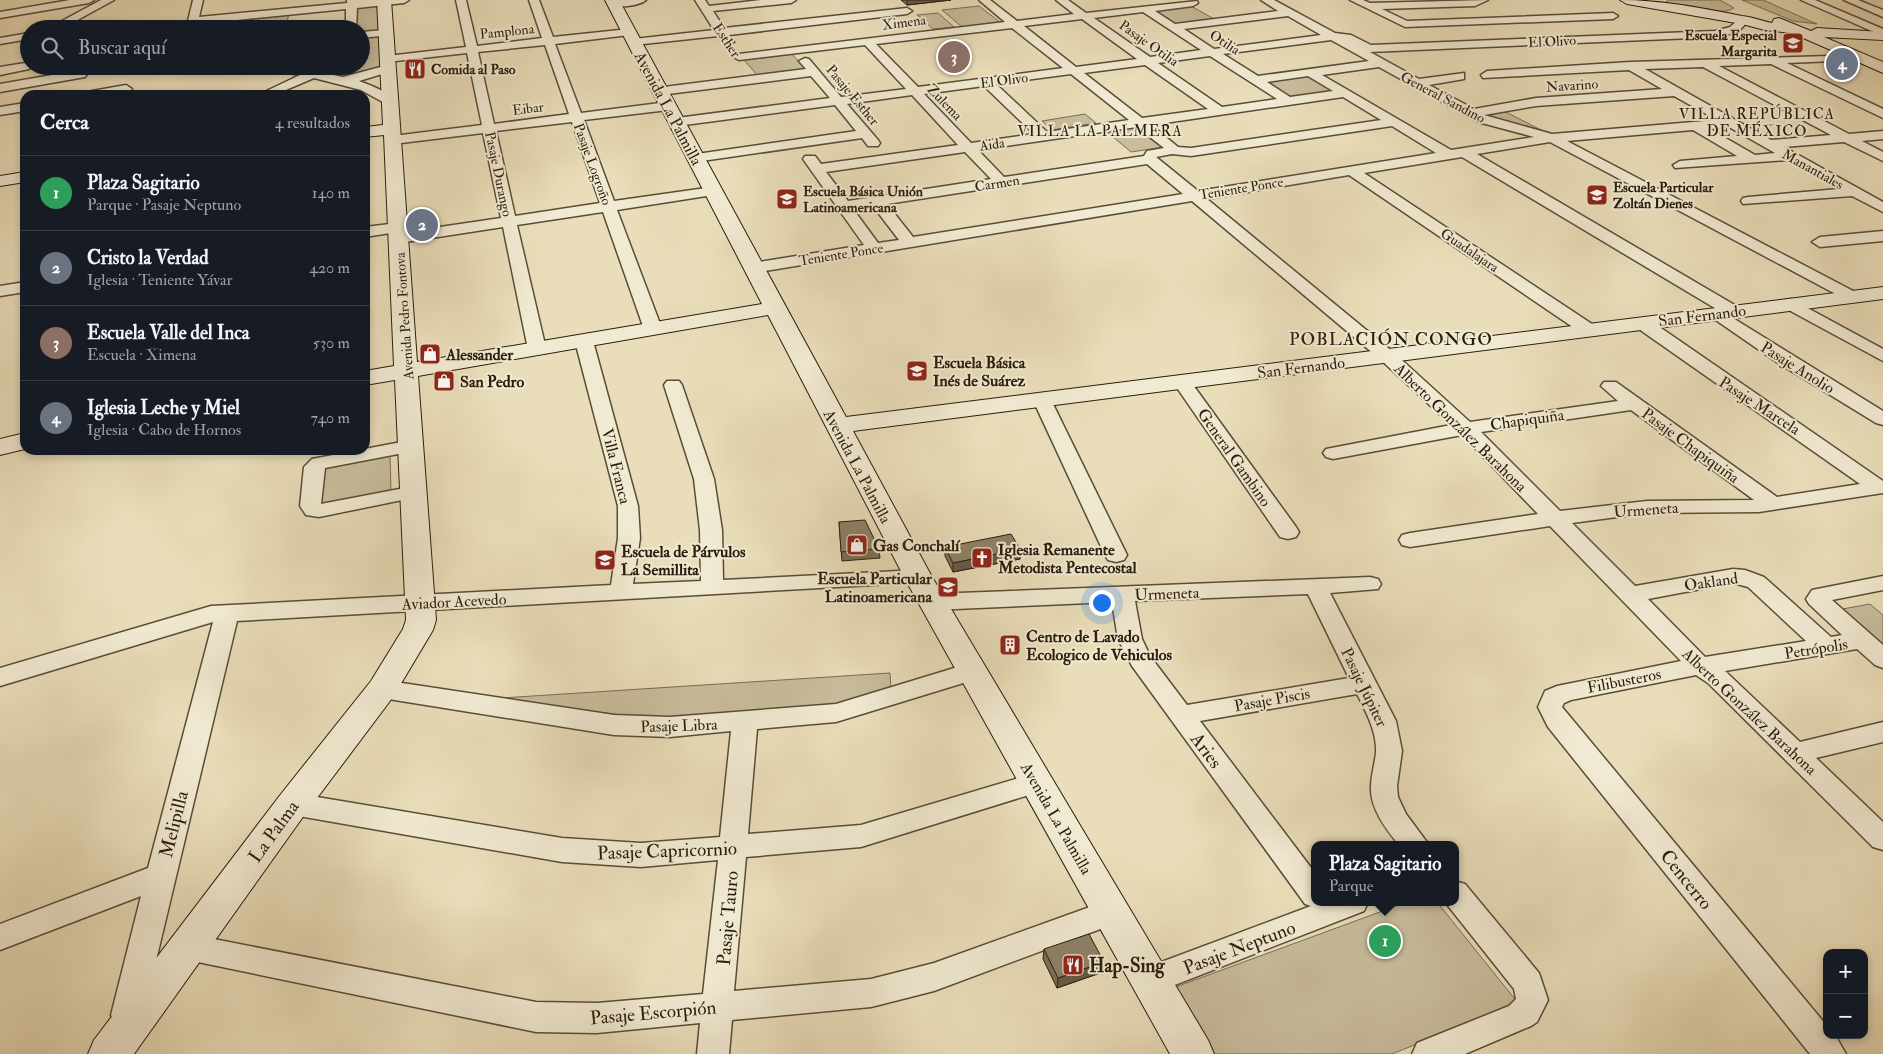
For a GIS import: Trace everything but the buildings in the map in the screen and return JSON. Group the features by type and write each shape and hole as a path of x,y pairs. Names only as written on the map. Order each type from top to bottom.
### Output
{"street":[{"path":"0,15 89,0"},
{"path":"70,20 109,0"},
{"path":"192,20 198,0"},
{"path":"228,20 352,3 404,0"},
{"name":"Pasaje Durango","path":"461,0 537,349"},
{"name":"Pasaje Logroño","path":"534,0 653,329"},
{"path":"613,1 640,0"},
{"path":"703,5 791,0"},
{"path":"895,0 933,34"},
{"path":"984,0 1172,148 1171,150"},
{"name":"Pasaje Otilia","path":"1061,0 1219,111"},
{"name":"General Sandino","path":"1266,0 1472,113 1494,123 1552,138 1871,296"},
{"path":"1354,0 1405,24 1613,16"},
{"path":"1466,0 1481,1 1502,7 1564,18"},
{"path":"1627,0 1744,20 1765,26 1795,29"},
{"path":"1806,0 1883,35"},
{"path":"1848,0 1883,14"},
{"name":"Avenida Pedro Fontova","path":"384,1 421,602"},
{"name":"Avenida La Palmilla","path":"613,1 774,308 926,590 1151,980 1187,1052"},
{"path":"1368,6 1481,1"},
{"path":"351,20 352,3"},
{"name":"Esther","path":"703,5 746,68"},
{"path":"1721,16 1736,11 1741,5 1795,29 1835,40 1858,57 1883,68"},
{"path":"1197,6 1222,21"},
{"name":"Ximena","path":"664,99 796,50 1145,9 1197,6"},
{"name":"Otilia","path":"1145,9 1288,101"},
{"path":"1174,27 1290,13"},
{"name":"Pamplona","path":"370,74 388,64 472,50 549,41 721,32 914,17"},
{"name":"El Olivo","path":"1356,50 1721,33 1734,30 1744,20"},
{"path":"370,34 386,32"},
{"path":"1835,40 1883,35"},
{"name":"General Sandino","path":"1332,36 1347,36 1370,49"},
{"name":"El Olivo","path":"677,122 1332,36"},
{"path":"0,42 20,38"},
{"name":"Manantiales","path":"1587,39 1631,67 1883,208"},
{"name":"Zulema","path":"868,42 1001,182"},
{"name":"Pasaje Esther","path":"796,50 886,159"},
{"path":"1487,75 1858,57"},
{"path":"1773,60 1883,114"},
{"path":"1256,80 1380,63"},
{"path":"1704,63 1883,157"},
{"path":"0,71 20,68"},
{"name":"Ximena","path":"746,68 814,72"},
{"path":"1311,73 1448,154"},
{"path":"0,88 75,75"},
{"path":"276,90 310,75 337,80 369,90"},
{"name":"Pamplona","path":"337,80 369,75"},
{"path":"1418,83 1460,76"},
{"path":"987,82 1044,136"},
{"path":"120,90 126,89"},
{"path":"370,90 385,97 390,102"},
{"name":"Navarino","path":"1472,113 1536,102 1675,92"},
{"name":"Aida","path":"817,169 1345,93"},
{"name":"Eibar","path":"392,135 489,128 576,117 664,99"},
{"path":"0,111 20,108"},
{"path":"1150,159 1149,156 1152,154 1171,150 1191,152 1393,122"},
{"name":"Teniente Ponce","path":"753,268 1552,138 1730,123"},
{"path":"1694,125 1752,159"},
{"path":"370,133 392,135"},
{"path":"695,158 866,134"},
{"path":"1768,144 1883,135"},
{"path":"798,144 874,248"},
{"path":"1464,152 1724,312"},
{"path":"1680,165 1789,156"},
{"name":"Carmen","path":"844,206 1150,159"},
{"name":"Alberto González Barahona","path":"1150,159 1387,356 1466,428 1700,666 1717,677 1883,839"},
{"name":"Guadalajara","path":"1350,170 1589,330"},
{"path":"0,182 20,178"},
{"path":"370,232 398,233 509,222 713,191"},
{"path":"1748,201 1854,192"},
{"path":"876,201 909,243"},
{"path":"1820,242 1883,236"},
{"path":"0,290 20,288"},
{"name":"San Fernando","path":"837,426 1724,312 1871,296"},
{"path":"1791,304 1883,356"},
{"path":"370,377 774,308"},
{"name":"Pasaje Anolio","path":"1724,312 1776,354 1883,419"},
{"name":"Pasaje Marcela","path":"1642,323 1715,375 1881,487"},
{"name":"Villa Franca","path":"584,341 628,506 629,538 622,593"},
{"name":"General Gambino","path":"1182,382 1288,532"},
{"path":"673,384 704,479 712,530 712,588"},
{"name":"Pasaje Chapiquiña","path":"1610,386 1773,504"},
{"path":"1042,400 1116,555"},
{"name":"Chapiquiña","path":"1333,453 1466,428 1633,404"},
{"path":"0,447 20,442"},
{"path":"370,454 412,446"},
{"path":"363,455 319,463 314,467 310,506 314,510 319,511 415,492"},
{"name":"Urmeneta","path":"1410,540 1647,506 1730,508 1773,504 1881,487"},
{"name":"Oakland","path":"1629,594 1733,576 1745,577 1756,582 1828,647"},
{"name":"Petrópolis","path":"1862,640 1819,603 1818,596 1883,583"},
{"name":"Urmeneta","path":"926,590 1122,594 1370,584"},
{"name":"Pasaje Júpiter","path":"1315,586 1383,721 1388,740 1384,786 1385,797 1395,820 1412,841"},
{"name":"Aviador Acevedo","path":"0,676 177,622 211,614 712,588 926,590"},
{"name":"Aries","path":"1122,594 1130,639 1136,654 1181,715 1311,879"},
{"name":"La Palma","path":"115,1045 293,804 382,689 418,630 421,620 421,602"},
{"name":"Melipilla","path":"115,1045 227,613"},
{"path":"1862,640 1883,659"},
{"name":"Petrópolis","path":"1700,666 1828,647 1862,640"},
{"name":"Filibusteros","path":"1551,701 1559,693 1700,666"},
{"name":"Pasaje Libra","path":"382,689 630,726 670,727 836,713 974,672"},
{"name":"Pasaje Piscis","path":"1181,715 1364,684"},
{"name":"Cencerro","path":"1551,701 1550,707 1557,720 1830,1054"},
{"name":"Pasaje Tauro","path":"713,1054 745,722"},
{"path":"1795,753 1883,732"},
{"name":"Pasaje Capricornio","path":"293,804 586,853 641,855 861,836 1036,783"},
{"path":"0,937 160,876"},
{"path":"1428,1054 1520,1016 1526,1012 1532,1000 1532,992 1523,975 1459,898"},
{"name":"Pasaje Neptuno","path":"1151,980 1323,906"},
{"name":"Pasaje Escorpión","path":"188,947 536,1017 597,1018 850,996 893,989 1112,912"}],"shaded area":[{"path":"353,0 378,0 381,67 370,70 370,20 353,20"},
{"path":"1668,0 1720,0 1734,8 1721,11 1701,10 1665,3"},
{"path":"1742,0 1763,0 1817,24 1793,21"},
{"path":"979,6 1000,22 962,27 942,10"},
{"path":"1191,6 1216,20 1177,25 1154,11"},
{"path":"289,13 288,20 258,20 259,16"},
{"path":"938,13 954,27 933,29 917,15"},
{"path":"792,54 806,70 758,76 744,60"},
{"path":"1307,75 1334,91 1289,97 1263,81"},
{"path":"1502,110 1543,131 1497,122 1480,114"},
{"path":"1085,114 1096,123 1052,130 1042,121"},
{"path":"1135,126 1163,147 1131,152 1106,131"},
{"path":"390,454 391,492 320,505 322,467"},
{"path":"1870,604 1883,615 1883,651 1837,610"},
{"path":"890,673 891,689 841,705 665,720 486,699"},
{"path":"1396,906 1440,906 1518,1003 1392,1054 1211,1054 1173,988"}],"place":[{"name":"Escuela Especial Margarita","path":"1793,43"},
{"name":"Escuela Valle del Inca","path":"954,57"},
{"name":"Iglesia Leche y Miel","path":"1842,64"},
{"name":"Comida al Paso","path":"415,69"},
{"name":"Escuela Particular Zoltán Dienes","path":"1597,195"},
{"name":"Escuela Básica Unión Latinoamericana","path":"787,199"},
{"name":"Cristo la Verdad","path":"422,225"},
{"name":"Alessander","path":"430,354"},
{"name":"Escuela Básica Inés de Suárez","path":"917,371"},
{"name":"San Pedro","path":"444,381"},
{"name":"Gas Conchalí","path":"857,545"},
{"name":"Iglesia Remanente Metodista Pentecostal","path":"982,558"},
{"name":"Escuela de Párvulos La Semillita","path":"605,560"},
{"name":"Escuela Particular Latinoamericana","path":"948,587"},
{"name":"Centro de Lavado Ecologico de Vehiculos","path":"1010,645"},
{"name":"Plaza Sagitario","path":"1385,941"},
{"name":"Hap-Sing","path":"1073,965"}],"district":[{"name":"VILLA REPÚBLICA DE MÉXICO","path":"1757,122"},
{"name":"VILLA LA PALMERA","path":"1100,131"},
{"name":"POBLACIÓN CONGO","path":"1391,339"}]}
